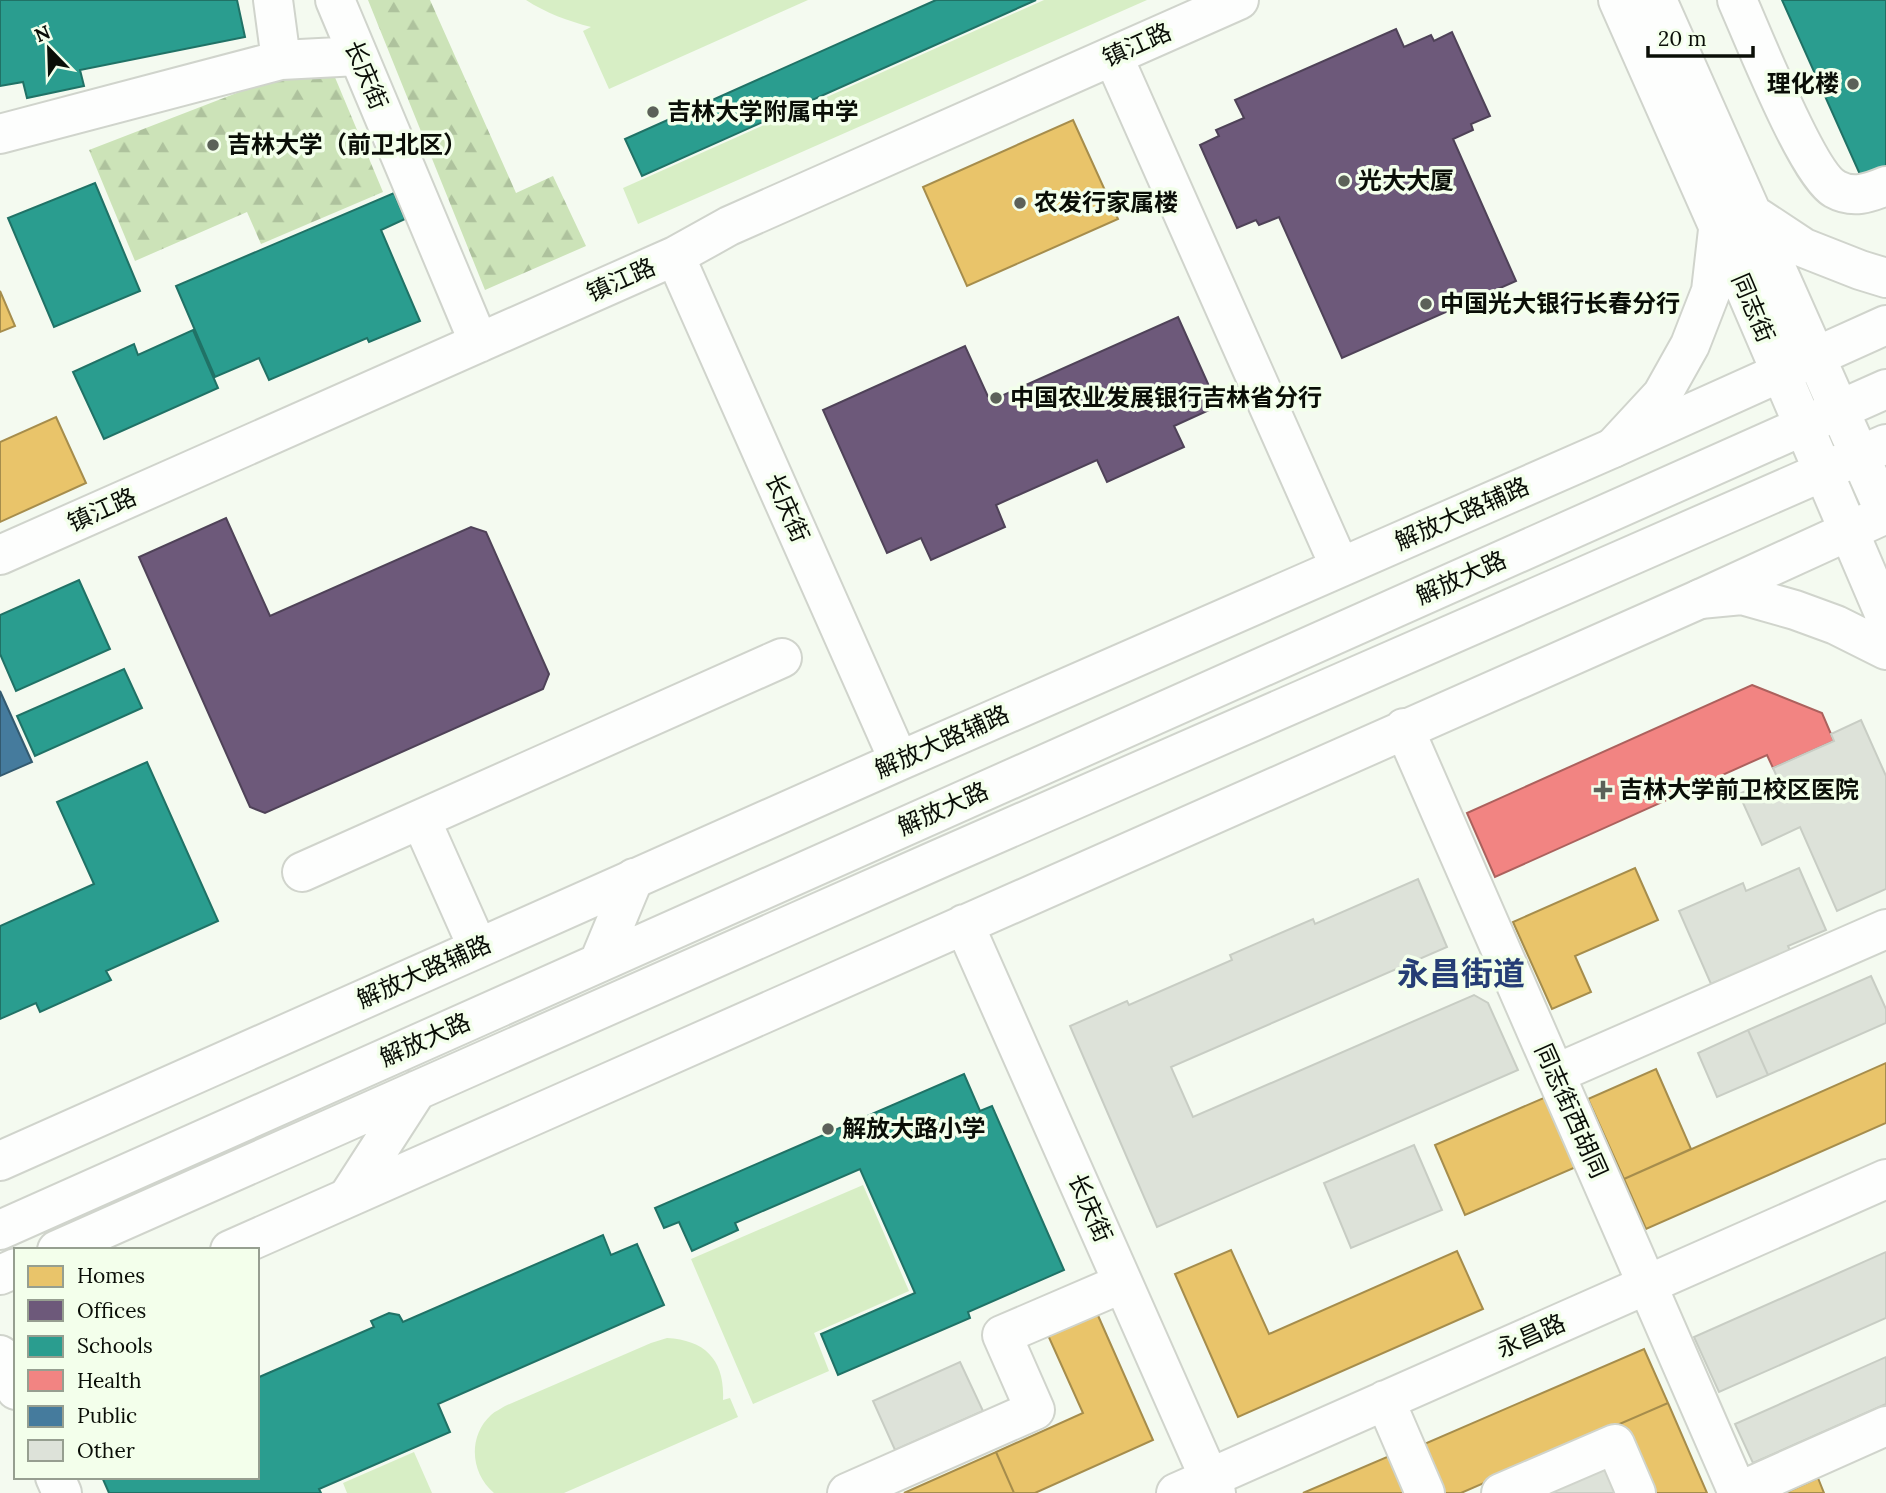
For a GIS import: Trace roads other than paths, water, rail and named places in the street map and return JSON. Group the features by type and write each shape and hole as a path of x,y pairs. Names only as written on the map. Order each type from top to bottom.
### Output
{"street":[{"path":"273,0 281,60"},
{"name":"长庆街","path":"335,0 479,343"},
{"name":"镇江路","path":"0,555 675,256 729,226 1239,0"},
{"name":"同志街","path":"1618,0 1886,618"},
{"name":"同志街","path":"1657,0 1839,409 1873,450 1886,514"},
{"path":"1737,0 1785,109 1814,164 1833,188 1851,195 1867,194 1886,186"},
{"path":"0,134 281,60 358,56"},
{"path":"1113,56 1340,567"},
{"path":"1754,215 1804,248 1886,278"},
{"path":"1613,447 1662,395 1690,345 1711,291 1718,228"},
{"name":"长庆街","path":"675,256 899,761"},
{"name":"解放大路辅路","path":"0,1161 1886,325"},
{"name":"解放大路","path":"0,1230 1886,389"},
{"name":"解放大路","path":"62,1248 953,852 1873,450"},
{"path":"234,1248 1886,514"},
{"path":"1700,598 1742,595 1836,625 1886,650"},
{"path":"302,872 782,659"},
{"name":"同志街西胡同","path":"1404,728 1738,1492"},
{"path":"421,820 478,948"},
{"path":"600,962 634,878"},
{"name":"长庆街","path":"964,924 1213,1485"},
{"path":"1555,1074 1886,929"},
{"path":"348,1197 417,1090"},
{"name":"永昌路","path":"1176,1493 1213,1485 1385,1400 1886,1180"},
{"path":"847,1493 1035,1410 1002,1335 1123,1283"},
{"path":"0,1353 14,1386"},
{"path":"1385,1400 1425,1493"},
{"path":"1738,1492 1886,1426"},
{"path":"1502,1493 1615,1444 1636,1493"}],"place":[{"name":"理化楼","path":"1853,84"},
{"name":"吉林大学附属中学","path":"653,112"},
{"name":"吉林大学（前卫北区）","path":"213,145"},
{"name":"光大大厦","path":"1344,181"},
{"name":"农发行家属楼","path":"1020,203"},
{"name":"中国光大银行长春分行","path":"1426,304"},
{"name":"中国农业发展银行吉林省分行","path":"996,398"},
{"name":"吉林大学前卫校区医院","path":"1603,790"},
{"name":"解放大路小学","path":"828,1129"}],"district":[{"name":"永昌街道","path":"1461,974"}]}
